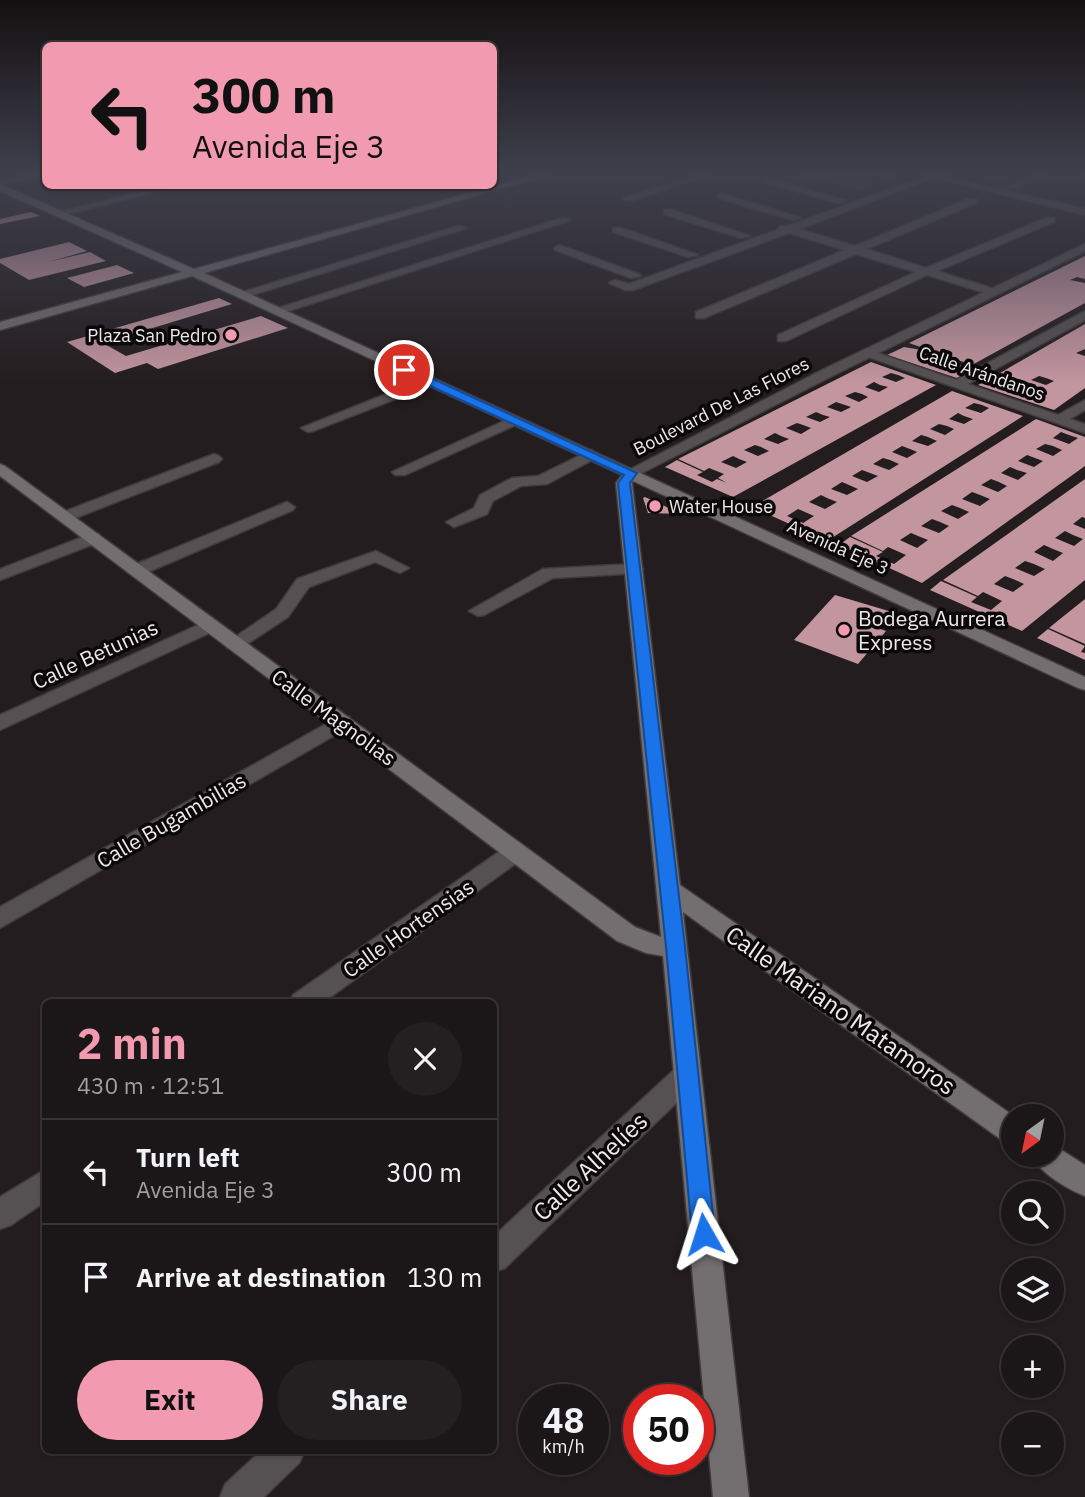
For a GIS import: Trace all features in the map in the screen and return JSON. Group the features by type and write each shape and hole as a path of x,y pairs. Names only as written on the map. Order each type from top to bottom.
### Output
{"main road":[{"name":"Avenida Eje 3","path":"127,244 278,310 1085,684"},
{"path":"0,326 282,244"},
{"path":"0,317 288,244"},
{"name":"Calle Magnolias","path":"0,469 626,934 655,946 675,947"},
{"path":"631,473 624,483 669,889 731,1497"},
{"name":"Calle Mariano Matamoros","path":"669,889 1001,1124"},
{"path":"1063,1167 1085,1182"}],"street":[{"path":"242,294 409,244"},
{"path":"278,310 490,244"},
{"path":"659,244 692,255"},
{"path":"723,244 615,283 629,288 748,244"},
{"path":"835,244 993,292"},
{"path":"700,315 870,244"},
{"path":"782,338 993,244"},
{"name":"Boulevard De Las Flores","path":"829,372 832,356 1063,244"},
{"name":"Boulevard De Las Flores","path":"631,473 829,372 1085,247"},
{"path":"559,248 635,275"},
{"path":"957,385 1085,315"},
{"name":"Calle Arándanos","path":"867,354 1085,429"},
{"path":"308,428 429,381"},
{"path":"1059,420 1085,404"},
{"path":"400,472 515,420"},
{"path":"454,522 481,511 486,498 518,481 541,481 591,455"},
{"path":"64,517 214,459"},
{"path":"135,571 287,508"},
{"path":"0,575 93,538"},
{"path":"234,644 282,613 303,583 376,556 400,568"},
{"path":"478,611 548,573 634,569"},
{"name":"Calle Betunias","path":"0,723 209,626"},
{"name":"Calle Bugambilias","path":"0,919 342,722"},
{"name":"Calle Hortensias","path":"308,999 514,853"},
{"name":"Calle Alhelíes","path":"497,1254 687,1075"},
{"path":"0,1215 42,1186"},
{"path":"238,1497 284,1454"}],"building":[{"path":"61,244 73,244 87,251 48,262 90,252 106,261 29,280 0,263 0,259"},
{"path":"1085,256 1085,279 1077,277 1070,280 1085,283 1085,303 972,365 909,343"},
{"path":"117,265 134,273 84,287 67,278"},
{"name":"Plaza San Pedro","path":"219,298 232,304 103,343 126,356 261,316 288,328 158,369 147,363 115,373 67,342"},
{"path":"1085,324 1085,349 1076,353 1085,356 1085,388 1054,410 978,385 994,376 1002,379 1005,376 1031,388 1036,385 1000,373","holes":["1039,376 1054,381 1046,385 1031,380"]},
{"path":"904,347 928,351 924,353 955,360 952,362 965,367 976,367 957,378 887,355"},
{"path":"871,362 936,385 733,497 665,467 677,460 703,472 697,475 712,482 717,479 727,483 718,478 724,474 709,468 704,471 678,459","holes":["891,373 905,378 896,382 882,377","874,382 888,387 879,392 865,387","855,392 868,397 859,402 845,396","836,402 851,407 841,412 827,407","816,412 830,417 820,422 806,417","797,423 811,428 801,434 786,428","775,433 789,439 778,444 764,439","755,445 769,451 758,456 744,450","733,456 747,462 736,468 721,462"]},
{"path":"952,391 1023,416 827,541 752,507","holes":["974,403 989,408 981,413 965,408","958,413 973,419 964,424 949,419","939,424 954,429 945,435 930,429","921,435 937,441 928,446 912,441","902,446 917,452 907,458 892,452","883,458 899,464 889,470 873,464","862,470 878,476 867,482 852,476","842,482 858,489 847,495 831,489","821,495 837,502 825,509 809,502","798,509 814,516 803,523 787,516"]},
{"path":"1036,419 1085,437 1085,466 922,583 839,545 850,537 883,552 876,556 894,564 906,555 888,547 883,551 851,536","holes":["1061,432 1078,438 1069,444 1053,438","1045,444 1062,450 1053,456 1036,449","1027,455 1043,461 1034,467 1018,461","1010,467 1027,473 1018,480 1001,473","991,479 1007,486 998,492 981,485","972,492 990,499 980,506 962,499","952,505 969,512 958,519 941,511","932,519 949,526 939,533 921,526","911,533 928,540 917,548 900,540"]},
{"path":"1085,479 1085,518 1082,517 1073,524 1085,529 1085,580 1022,631 930,590 941,581 977,597 971,602 991,610 1002,601 983,592 978,596 943,580","holes":["1065,531 1083,539 1074,546 1055,538","1044,545 1063,553 1053,561 1034,552","1025,561 1045,569 1034,576 1015,568","1005,576 1024,584 1013,592 994,584"]},
{"name":"Water House","path":"643,498 682,514 648,513"},
{"name":"Bodega Aurrera Express","path":"835,595 892,612 880,629 886,631 858,664 794,640"},
{"path":"1085,599 1085,644 1049,628 1060,619"},
{"path":"1048,629 1085,646 1081,652 1085,653 1085,660 1037,638"}],"place":[{"name":"Plaza San Pedro","path":"231,335"},
{"name":"Water House","path":"655,506"},
{"name":"Bodega Aurrera Express","path":"844,630"}],"route":[{"path":"404,370 631,473 624,483 704,1234"}]}
